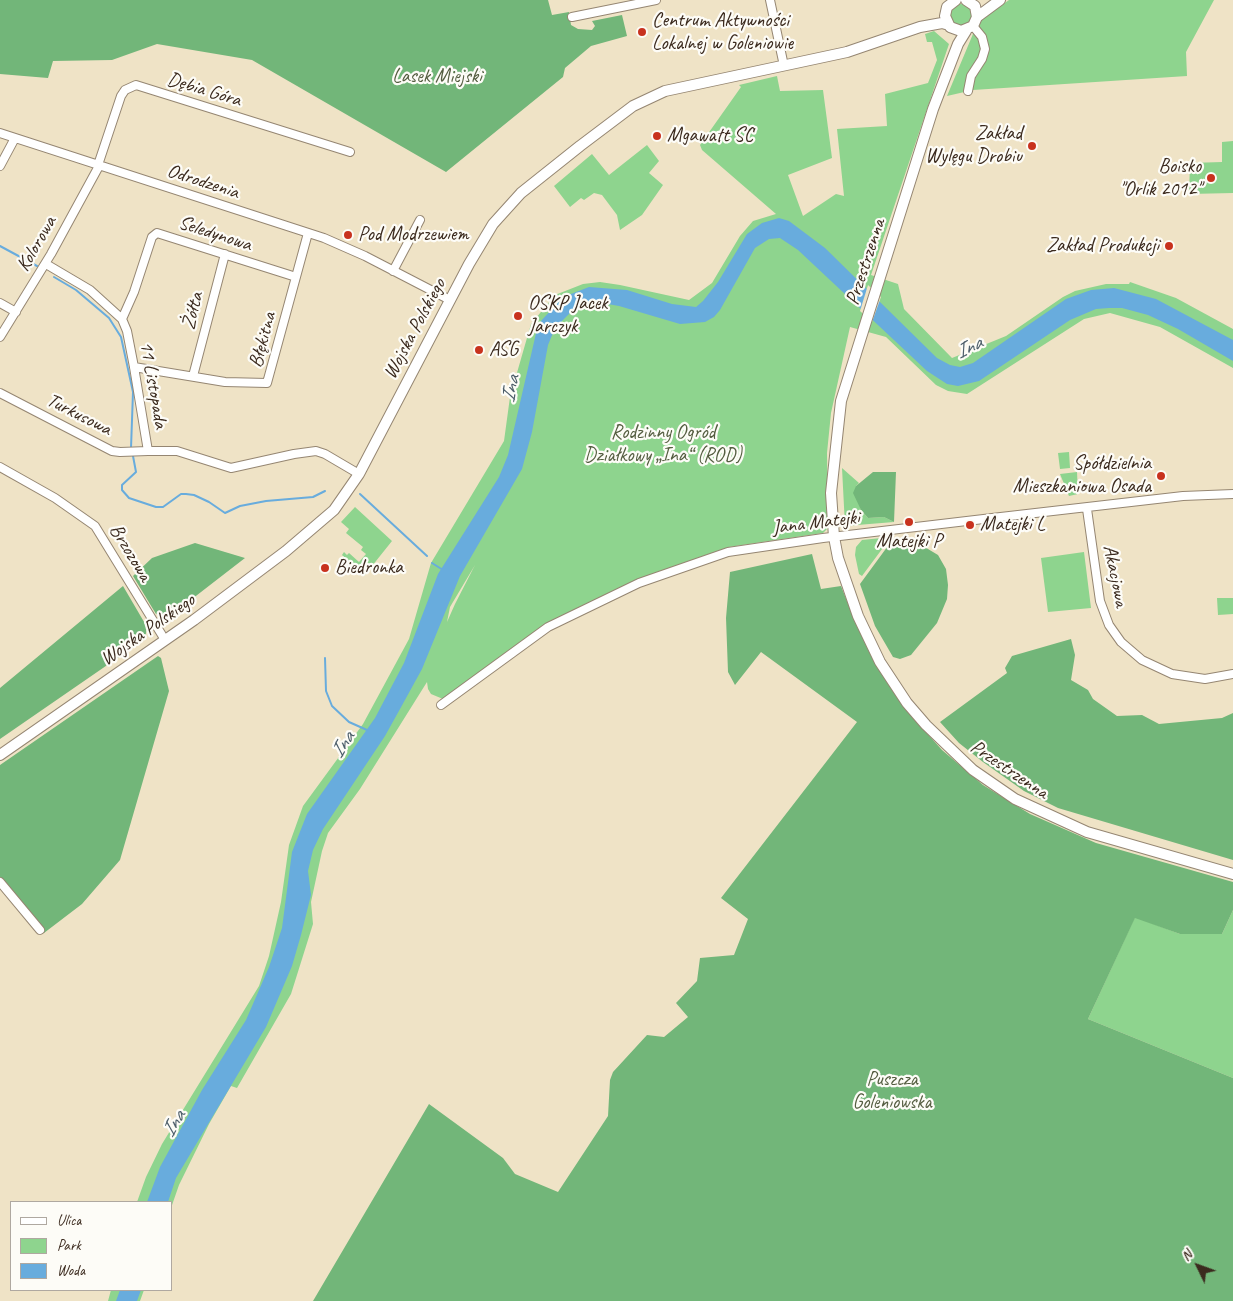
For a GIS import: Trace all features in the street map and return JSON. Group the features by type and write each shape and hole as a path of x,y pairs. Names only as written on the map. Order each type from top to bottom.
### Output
{"street":[{"path":"572,17 656,0"},
{"path":"770,0 784,66"},
{"path":"950,27 946,12 954,0"},
{"path":"970,12 993,0"},
{"path":"970,12 1000,0"},
{"name":"Wojska Polskiego","path":"920,27 946,12"},
{"path":"968,91 971,76 985,52 982,37 970,12"},
{"name":"Wojska Polskiego","path":"0,755 165,640 316,527 340,503 359,474 450,300 493,224 510,204 543,174 627,110 645,99 665,91 847,52 920,27 942,23 950,27 970,12"},
{"name":"Przestrzenna","path":"970,12 946,72 877,282 841,401 833,466 837,536 849,589 858,616 880,662 907,703 944,745 973,770 1015,800 1086,832 1233,874"},
{"name":"Przestrzenna","path":"946,72 950,27"},
{"name":"Dębia Góra","path":"98,165 121,96 125,90 136,85 350,152"},
{"name":"Odrodzenia","path":"0,133 308,233 393,270 450,300"},
{"path":"0,166 16,138"},
{"name":"Kolorowa","path":"0,337 46,264 98,165"},
{"path":"393,270 420,220"},
{"name":"Błękitna","path":"134,367 240,384 267,383 308,233"},
{"name":"Seledynowa","path":"122,319 154,234 164,235 296,277"},
{"name":"Żółta","path":"193,376 224,254"},
{"name":"11 Listopada","path":"46,264 90,290 122,319 127,331 148,451 177,451 231,468 316,451 325,454 359,474"},
{"path":"0,303 16,312"},
{"name":"Turkusowa","path":"0,392 112,451 148,451"},
{"name":"Brzozowa","path":"0,467 55,498 94,526 165,640"},
{"name":"Jana Matejki","path":"441,704 548,627 639,584 728,552 837,536 1087,509 1183,496 1233,494"},
{"name":"Akacjowa","path":"1087,509 1100,601 1109,624 1121,642 1142,660 1172,674 1205,679 1233,674"},
{"path":"0,882 40,930"}],"green space":[{"name":"Lasek Miejski","path":"0,0 548,0 552,15 569,12 571,25 578,29 592,30 595,26 592,21 622,15 627,36 591,46 565,68 563,77 446,172 252,60 157,44 112,60 53,61 48,78 0,74"},
{"path":"1009,0 1214,0 1186,52 1187,76 973,90 947,96 978,22"},
{"path":"961,4 969,7 972,15 969,23 961,26 953,23 950,15 953,7"},
{"name":"Rodzinny Ogród Działkowy „Ina“ (ROD)","path":"934,31 949,44 871,275 898,284 904,309 952,358 1006,336 1063,297 1075,291 1106,284 1129,284 1130,282 1176,298 1233,329 1233,368 1160,327 1110,313 1084,319 967,394 948,391 936,385 886,337 850,327 831,413 827,453 828,528 823,533 729,547 652,574 541,627 443,699 431,694 427,682 360,789 328,833 322,851 311,902 313,924 291,994 237,1088 231,1086 209,1124 179,1185 172,1205 172,1201 137,1201 146,1177 162,1144 259,986 269,956 281,902 289,845 303,806 363,724 409,639 431,563 504,441 510,397 531,324 555,295 583,284 600,282 620,285 689,300 712,283 740,236 753,221 776,214 702,150 700,145 741,87 739,85 777,76 780,91 823,90 832,158 788,175 803,216 836,194 844,196 837,129 887,126 885,94 928,83 937,60 932,42 927,42 925,34","holes":["475,565 455,604 447,622 450,607"]},
{"name":"Boisko \"Orlik 2012\"","path":"1233,141 1233,193 1189,194 1190,163 1222,162 1222,142"},
{"path":"647,145 659,161 649,173 663,185 642,215 620,230 617,215 602,195 594,193 584,200 581,198 570,207 554,186 592,154 609,175"},
{"path":"1069,452 1070,468 1060,469 1058,453"},
{"path":"842,468 859,483 856,486 861,510 868,518 884,517 894,522 845,526"},
{"path":"873,472 896,472 894,522 884,517 868,518 861,510 853,493 856,486"},
{"path":"1077,472 1078,494 1069,496 1060,474"},
{"path":"355,507 392,541 364,576 342,555 344,552 347,555 349,553 359,562 366,554 361,550 363,547 346,533 349,529 341,522"},
{"path":"891,537 862,576 859,574 855,555 856,547 862,540"},
{"path":"893,539 918,543 938,555 946,569 948,585 947,599 937,623 911,655 900,659 893,657 875,626 860,584"},
{"path":"195,543 245,558 170,616 156,614 133,576 152,558"},
{"path":"1084,552 1091,608 1048,612 1041,558"},
{"name":"Puszcza Goleniowska","path":"812,554 821,589 841,586 855,621 879,670 908,712 942,750 983,785 1030,814 1096,843 1233,882 1233,910 1222,934 1180,934 1135,918 1088,1019 1233,1078 1233,1301 313,1301 429,1104 503,1158 515,1174 558,1192 608,1116 610,1080 613,1072 647,1035 664,1037 688,1017 676,1003 697,981 700,958 734,955 748,919 721,898 857,722 761,652 735,685 728,672 726,618 730,572"},
{"path":"123,586 147,627 145,639 0,739 0,688"},
{"path":"1217,598 1233,598 1233,614 1218,615"},
{"path":"1071,639 1075,655 1071,680 1088,690 1093,699 1117,716 1142,715 1159,724 1222,718 1233,713 1233,860 1058,808 1024,791 983,762 959,743 940,722 1007,673 1005,668 1012,656"},
{"path":"158,656 161,658 169,691 120,860 82,904 44,933 0,877 0,765"},
{"path":"1233,910 1233,1078 1088,1019 1135,917 1180,934 1222,934"},
{"path":"111,1291 144,1291 140,1301 108,1301"}],"water":[{"path":"779,218 789,221 825,248 937,358 950,365 960,367 973,363 1066,299 1091,290 1114,288 1156,299 1233,340 1233,361 1178,329 1148,315 1122,308 1096,309 1070,320 979,381 958,386 947,384 927,371 798,250 780,238 769,239 755,248 720,310 714,317 705,322 680,324 619,306 602,303 587,302 576,307 555,328 548,345 532,432 522,469 460,576 422,669 385,736 323,829 313,850 308,871 311,895 301,935 292,966 266,1027 176,1178 168,1201 147,1201 160,1167 202,1090 246,1020 269,967 282,928 292,852 307,814 375,718 404,663 438,574 499,477 508,455 537,329 541,321 563,297 589,287 627,290 672,304 696,307 718,282 747,234 762,223"},
{"path":"120,1291 141,1291 137,1301 116,1301"}],"pier":[{"path":"868,285 881,297 872,322 860,311"}],"waterway":[{"path":"0,246 37,266"},
{"path":"54,277 76,290 109,318 121,337 133,392 131,448"},
{"path":"133,456 136,472 122,485 122,490 129,498 156,507 163,507 181,494 186,494 194,495 209,502 225,513 240,506 266,501 313,497 325,491"},
{"path":"360,494 427,556"},
{"path":"432,563 443,570"},
{"name":"Ina","path":"325,658 326,691 332,706 349,722 367,730"}],"place":[{"name":"Centrum Aktywności Lokalnej w Goleniowie","path":"642,32"},
{"name":"Mgawatt SC","path":"657,136"},
{"name":"Zakład Wylęgu Drobiu","path":"1032,146"},
{"name":"Boisko \"Orlik 2012\"","path":"1211,178"},
{"name":"Pod Modrzewiem","path":"348,235"},
{"name":"Zakład Produkcji","path":"1169,246"},
{"name":"OSKP Jacek Jarczyk","path":"518,316"},
{"name":"ASG","path":"479,350"},
{"name":"Spółdzielnia Mieszkaniowa Osada","path":"1161,476"},
{"name":"Matejki P","path":"909,522"},
{"name":"Matejki L","path":"970,525"},
{"name":"Biedronka","path":"325,568"}]}
